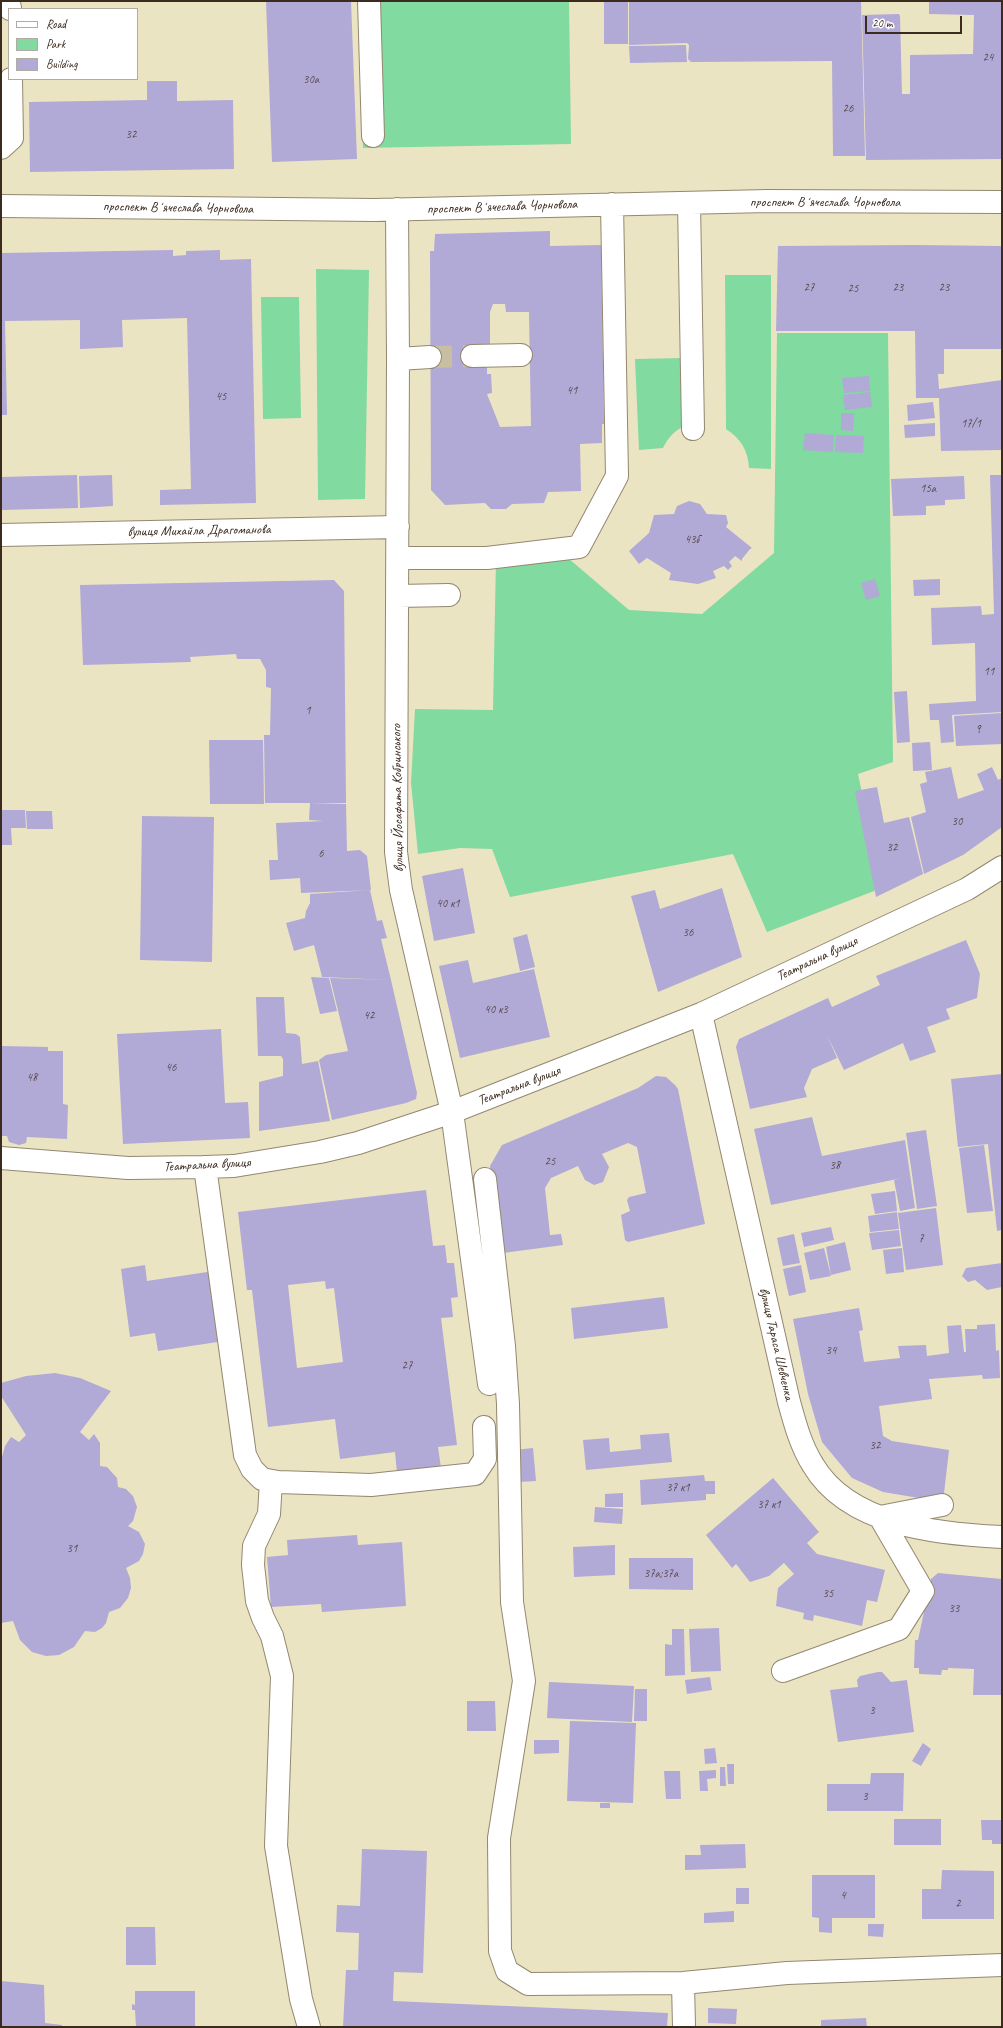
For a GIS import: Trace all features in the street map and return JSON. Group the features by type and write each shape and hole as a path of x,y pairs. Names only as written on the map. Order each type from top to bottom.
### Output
{"street":[{"path":"369,1 373,136"},
{"path":"1,148 12,138 11,80"},
{"name":"проспект Вʼячеслава Чорновола","path":"1,206 397,209 807,201 1002,202"},
{"path":"689,203 693,429"},
{"path":"398,558 487,558 579,546 616,476 612,204"},
{"name":"вулиця Йосафата Кобринського","path":"397,209 398,596 396,852 401,890 452,1112 489,1384"},
{"path":"472,356 521,355"},
{"path":"398,359 430,357"},
{"name":"вулиця Михайла Драгоманова","path":"1,535 398,527"},
{"path":"398,596 449,595"},
{"name":"Театральна вулиця","path":"1,1158 114,1167 234,1166 320,1152 358,1143 452,1112 701,1014 967,889 1002,867"},
{"name":"вулиця Тараса Шевченка","path":"701,1014 787,1395 797,1430 813,1466 824,1481 854,1505 880,1517 936,1531 1002,1537"},
{"path":"205,1167 245,1455 252,1469 262,1479 370,1485 475,1474 485,1459 484,1427"},
{"path":"485,1179 504,1346 508,1404 512,1602 524,1681 500,1838 500,1951 507,1971 528,1984 683,1983 787,1973 1002,1965"},
{"path":"271,1480 269,1514 254,1546 253,1565 257,1601 272,1636 282,1676 276,1846 301,1999 309,2027"},
{"path":"783,1671 899,1629 923,1591 880,1517 942,1505"},
{"path":"683,1983 684,2027"}],"green space":[{"path":"359,1 569,1 571,144 363,148"},
{"path":"316,269 369,270 365,499 318,500"},
{"path":"725,275 771,275 771,469 749,468 747,456 743,446 736,437 726,429"},
{"path":"261,297 299,297 301,418 263,419"},
{"path":"777,333 888,333 893,762 858,774 882,888 767,932 733,854 510,897 492,849 460,848 418,854 411,783 415,709 493,710 496,559 568,558 629,610 702,614 774,553"},
{"path":"684,358 684,426 672,435 663,448 639,450 635,359"}],"building":[{"path":"266,1 351,1 357,159 272,162"},
{"path":"604,1 628,1 628,44 604,44"},
{"path":"629,1 861,1 865,156 833,156 832,61 691,62 688,59 689,45 687,43 629,45"},
{"path":"929,1 1002,1 1002,159 866,160 862,15 899,14 902,94 910,94 910,55 973,54 974,15 929,14"},
{"path":"686,45 687,62 630,63 629,46"},
{"path":"147,81 177,81 177,101 233,100 234,169 30,172 29,102 147,100"},
{"path":"550,231 550,246 601,245 604,424 602,424 602,443 580,444 581,491 548,492 544,503 512,504 506,509 491,509 485,503 445,505 431,490 430,251 434,251 435,234","holes":["493,304 505,304 506,312 529,312 531,426 500,427 487,394 492,393 491,374 487,374 490,345 490,312"]},
{"path":"778,246 1002,246 1002,349 944,349 944,374 938,374 939,389 1002,380 1002,450 941,451 939,398 916,398 915,331 776,331"},
{"path":"173,250 173,256 186,255 186,251 220,250 220,260 251,259 256,503 160,505 160,490 191,489 187,318 122,320 123,347 80,349 80,320 5,321 7,415 1,415 1,253"},
{"path":"869,376 870,391 844,393 842,378"},
{"path":"870,392 872,407 845,410 843,395"},
{"path":"933,402 935,418 908,421 907,405"},
{"path":"841,413 854,413 853,431 841,430"},
{"path":"935,423 935,436 905,438 904,425"},
{"path":"805,433 834,435 833,452 803,450"},
{"path":"836,435 864,436 863,453 835,452"},
{"path":"77,475 78,508 1,510 1,477"},
{"path":"112,475 113,506 80,508 79,476"},
{"path":"990,475 1002,475 1002,712 952,715 954,742 941,743 939,720 930,720 929,704 976,701 975,643 932,645 931,608 981,606 982,615 994,614"},
{"path":"964,476 965,499 945,500 945,505 926,506 926,515 893,516 891,479"},
{"path":"689,501 700,504 707,514 726,515 728,523 726,527 752,548 742,559 742,561 735,556 729,562 732,566 728,570 724,566 713,571 716,578 698,584 669,580 671,573 647,558 639,564 629,551 649,533 654,515 674,514 677,506"},
{"path":"875,579 880,596 866,600 861,583"},
{"path":"940,579 940,595 914,596 913,580"},
{"path":"334,580 344,591 346,803 265,803 264,735 270,735 271,688 266,687 266,670 260,659 237,659 236,654 190,657 191,662 83,665 80,585"},
{"path":"907,691 910,742 897,743 894,692"},
{"path":"1002,713 1002,744 956,746 954,716"},
{"path":"209,740 263,740 264,804 210,804"},
{"path":"930,742 932,770 913,771 912,743"},
{"path":"951,767 958,799 984,790 977,774 992,767 998,780 1002,778 1002,827 963,855 924,874 911,817 926,812 920,784 927,782 925,772"},
{"path":"877,787 884,823 909,817 923,874 876,897 855,791"},
{"path":"310,803 346,804 347,851 360,850 367,856 371,890 301,893 300,878 270,880 269,860 278,860 276,823 324,821 309,820"},
{"path":"1,810 25,810 26,828 11,828 12,845 1,845"},
{"path":"26,811 52,811 53,829 27,829"},
{"path":"142,816 214,817 212,962 140,960"},
{"path":"463,868 475,933 434,941 422,876"},
{"path":"722,888 742,957 658,992 631,896 655,890 660,909"},
{"path":"370,890 377,921 382,920 387,938 381,939 391,980 322,977 314,945 294,951 286,923 305,918 306,911 310,903 310,894"},
{"path":"527,934 535,967 520,971 513,938"},
{"path":"966,940 980,974 977,998 946,1009 950,1019 927,1027 936,1052 910,1061 903,1043 844,1070 827,1035 837,1058 812,1069 804,1088 807,1097 750,1109 736,1047 739,1039 828,998 832,1007 880,985 876,976"},
{"path":"468,960 473,983 534,969 550,1037 460,1058 439,966"},
{"path":"311,977 329,978 337,1011 320,1014"},
{"path":"330,978 391,980 417,1093 416,1099 406,1103 332,1120 319,1060 326,1055 348,1051"},
{"path":"256,997 284,997 286,1033 296,1034 300,1037 302,1064 318,1061 330,1121 259,1131 259,1082 283,1076 283,1059 281,1056 258,1056"},
{"path":"221,1029 225,1103 248,1102 250,1138 123,1144 117,1034"},
{"path":"1,1046 48,1047 48,1051 63,1051 63,1104 68,1105 67,1139 27,1137 26,1143 19,1145 9,1142 7,1136 1,1136"},
{"path":"1002,1074 1002,1230 997,1231 988,1144 958,1147 951,1079"},
{"path":"656,1076 666,1077 678,1089 705,1224 628,1242 625,1240 621,1215 630,1211 627,1200 629,1197 646,1193 637,1147 628,1143 602,1154 609,1167 603,1182 594,1185 585,1180 578,1166 551,1178 545,1188 550,1235 561,1234 563,1245 503,1253 490,1166 502,1145 638,1088"},
{"path":"812,1117 822,1156 905,1140 915,1208 900,1211 894,1180 902,1178 771,1205 754,1129"},
{"path":"926,1130 937,1206 917,1209 906,1133"},
{"path":"984,1145 993,1211 967,1213 959,1148"},
{"path":"426,1190 433,1246 445,1245 447,1263 454,1263 458,1297 451,1298 453,1317 441,1318 457,1445 438,1447 441,1468 397,1473 395,1452 340,1459 335,1419 268,1427 252,1290 247,1290 238,1212","holes":["325,1281 326,1289 334,1288 343,1362 297,1368 288,1285"]},
{"path":"895,1191 897,1211 875,1214 871,1194"},
{"path":"936,1208 943,1265 906,1270 898,1213"},
{"path":"897,1212 899,1229 870,1232 868,1216"},
{"path":"831,1227 834,1240 804,1247 801,1233"},
{"path":"899,1230 901,1246 872,1250 869,1233"},
{"path":"794,1234 800,1263 783,1266 777,1238"},
{"path":"845,1242 851,1270 831,1275 826,1247"},
{"path":"824,1248 831,1276 810,1280 804,1253"},
{"path":"902,1248 904,1272 886,1274 883,1250"},
{"path":"1002,1263 1002,1287 987,1290 975,1280 968,1282 962,1276 966,1268"},
{"path":"145,1265 147,1281 214,1271 224,1341 158,1351 155,1333 130,1337 121,1269"},
{"path":"801,1265 806,1292 789,1296 783,1269"},
{"path":"664,1297 668,1328 574,1339 571,1308"},
{"path":"859,1308 863,1330 859,1331 864,1362 900,1358 898,1346 926,1345 927,1356 949,1353 947,1326 961,1325 964,1352 966,1352 965,1329 977,1329 977,1325 995,1324 996,1351 999,1350 1000,1378 983,1379 982,1375 929,1379 932,1399 879,1406 883,1436 892,1441 949,1450 943,1502 883,1492 852,1478 822,1442 808,1394 793,1319"},
{"path":"55,1373 80,1378 111,1391 80,1432 89,1440 94,1434 100,1443 100,1466 107,1467 117,1478 118,1487 126,1489 133,1496 137,1507 133,1521 128,1526 139,1532 145,1544 143,1554 139,1561 126,1568 130,1578 131,1588 128,1598 120,1608 109,1612 106,1623 102,1628 95,1632 85,1631 74,1647 59,1655 46,1656 32,1652 20,1640 13,1621 1,1623 1,1461 5,1446 11,1437 19,1442 26,1435 1,1396 1,1383 26,1376"},
{"path":"669,1433 672,1462 586,1470 583,1440 609,1438 610,1452 641,1449 640,1435"},
{"path":"533,1448 536,1481 518,1482 515,1450"},
{"path":"704,1475 705,1481 715,1481 715,1494 706,1494 706,1500 641,1505 640,1480"},
{"path":"773,1478 819,1532 807,1543 817,1554 885,1570 877,1602 867,1600 862,1626 814,1615 813,1621 803,1619 804,1613 776,1606 778,1588 794,1574 784,1563 769,1576 750,1582 736,1564 732,1568 706,1535"},
{"path":"623,1493 623,1507 605,1507 605,1494"},
{"path":"595,1507 623,1509 622,1524 594,1522"},
{"path":"357,1535 358,1545 402,1542 406,1606 322,1612 321,1604 271,1607 267,1557 288,1555 287,1540"},
{"path":"615,1545 615,1575 574,1577 573,1547"},
{"path":"629,1558 693,1558 693,1590 629,1589"},
{"path":"938,1573 1002,1579 1002,1695 973,1695 974,1669 948,1668 948,1670 942,1670 941,1675 919,1674 919,1668 914,1668 915,1640 918,1640 931,1579"},
{"path":"719,1628 721,1671 691,1672 689,1629"},
{"path":"672,1629 684,1629 685,1675 665,1676 665,1644 672,1645"},
{"path":"882,1672 891,1682 907,1680 914,1732 838,1742 830,1690 858,1687 857,1680 860,1676"},
{"path":"710,1677 712,1690 687,1694 685,1680"},
{"path":"549,1682 634,1686 632,1722 547,1718"},
{"path":"635,1689 647,1689 647,1721 634,1721"},
{"path":"467,1701 495,1701 496,1731 467,1731"},
{"path":"570,1721 636,1723 633,1803 567,1801"},
{"path":"534,1740 559,1740 559,1753 534,1754"},
{"path":"923,1743 931,1749 921,1766 912,1761"},
{"path":"715,1748 717,1763 705,1764 704,1749"},
{"path":"727,1764 734,1764 734,1784 728,1784"},
{"path":"720,1767 725,1767 726,1786 720,1786"},
{"path":"716,1770 716,1778 707,1779 708,1791 700,1791 699,1771"},
{"path":"664,1771 680,1771 681,1799 666,1799"},
{"path":"871,1773 904,1773 903,1811 827,1811 827,1784 870,1784"},
{"path":"600,1803 610,1803 610,1808 600,1808"},
{"path":"894,1819 941,1819 941,1845 894,1845"},
{"path":"981,1820 1002,1820 1002,1844 992,1844 992,1840 982,1840"},
{"path":"745,1844 746,1868 685,1870 685,1855 701,1855 700,1845"},
{"path":"362,1849 427,1851 423,1973 394,1972 393,2001 668,2013 667,2027 343,2027 346,1970 358,1970 359,1933 336,1932 337,1905 360,1906"},
{"path":"942,1870 994,1871 994,1919 922,1919 922,1889 941,1889"},
{"path":"812,1875 875,1875 875,1918 832,1918 832,1933 819,1932 819,1918 812,1917"},
{"path":"736,1888 749,1888 749,1904 736,1904"},
{"path":"734,1911 734,1922 704,1923 704,1913"},
{"path":"868,1924 884,1924 883,1937 868,1936"},
{"path":"126,1927 155,1927 156,1965 126,1965"},
{"path":"1,1981 44,1985 45,2023 62,2025 62,2027 1,2027"},
{"path":"135,1991 195,1991 195,2027 136,2027 135,2010 132,2010 132,2004 135,2005"},
{"path":"708,2008 737,2009 736,2024 708,2023"},
{"path":"866,2018 867,2027 821,2027 821,2020"}],"tunnel":[{"path":"430,357 472,356"}]}
